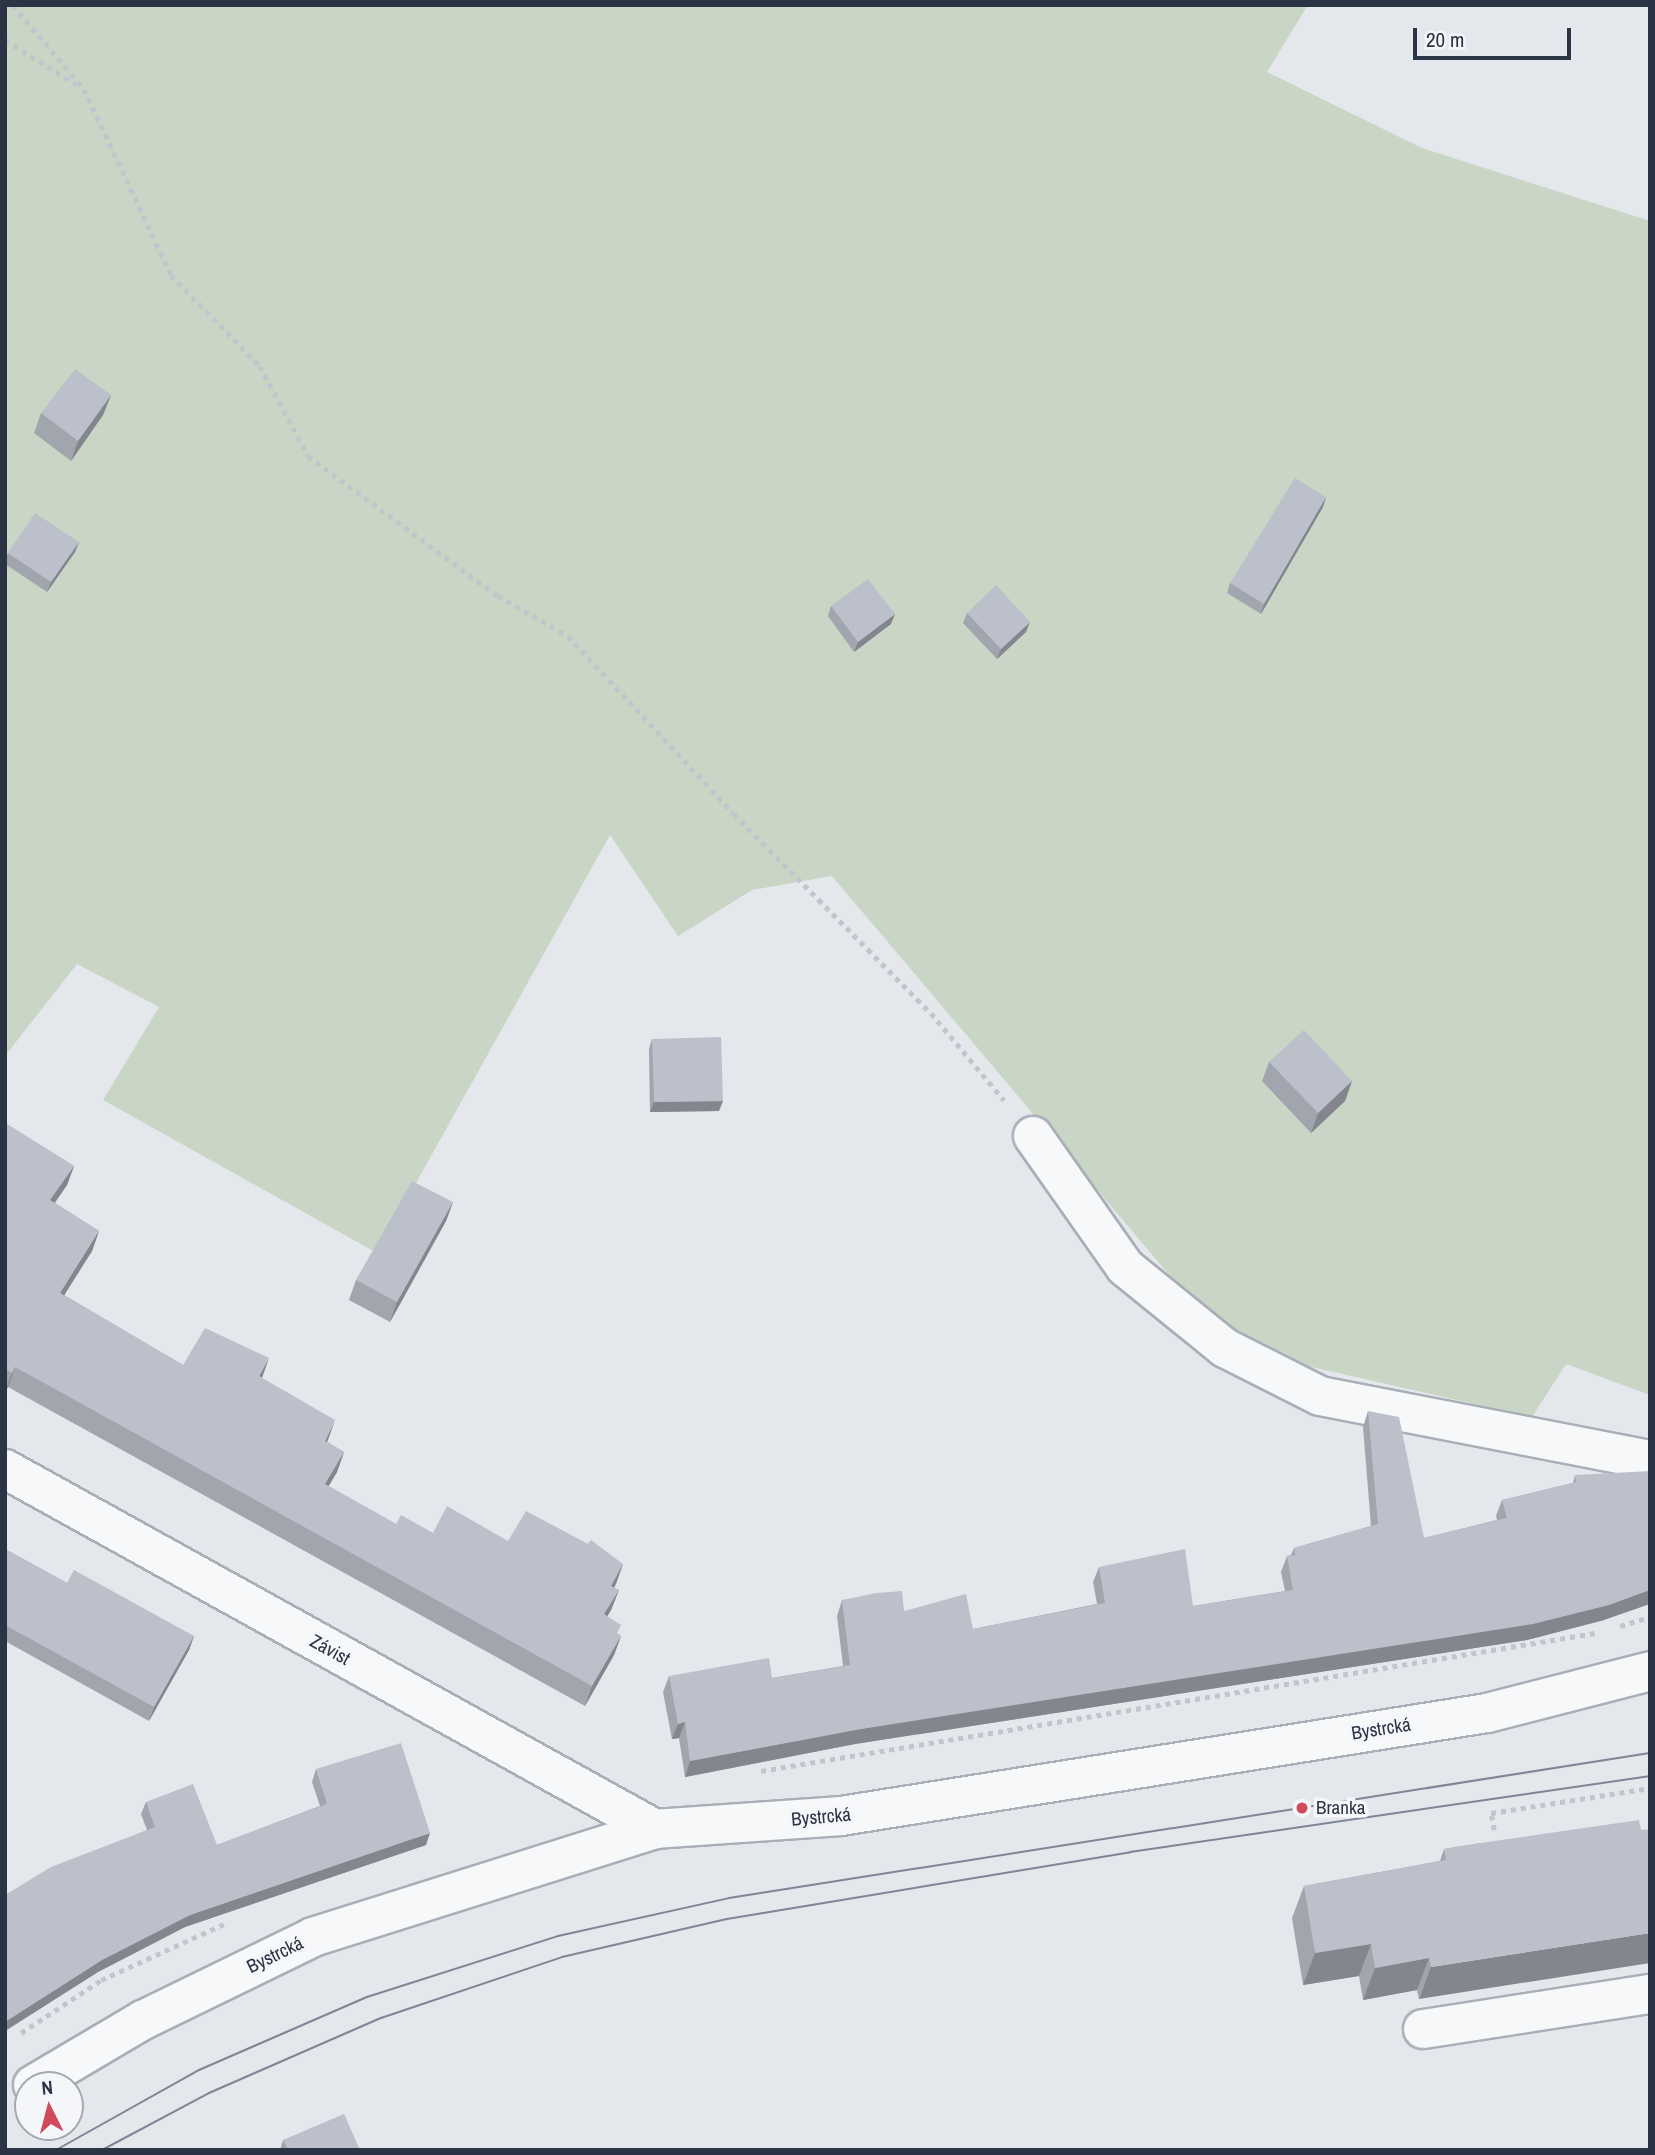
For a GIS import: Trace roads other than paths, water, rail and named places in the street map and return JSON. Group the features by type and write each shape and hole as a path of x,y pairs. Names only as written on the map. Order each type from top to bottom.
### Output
{"street":[{"path":"1033,1136 1125,1267 1225,1348 1320,1396 1650,1460"},
{"name":"Závist","path":"5,1469 655,1829"},
{"name":"Bystrcká","path":"57,2071 143,2020 313,1937 655,1829 855,1814 1487,1713 1650,1671"},
{"path":"1423,2029 1650,1994"}],"tram line":[{"path":"56,2150 199,2070 367,1997 558,1936 729,1898 1650,1753"},
{"path":"102,2150 209,2093 381,2018 562,1957 727,1919 1130,1852 1650,1776"}],"place":[{"name":"Branka","path":"1302,1808"}]}
